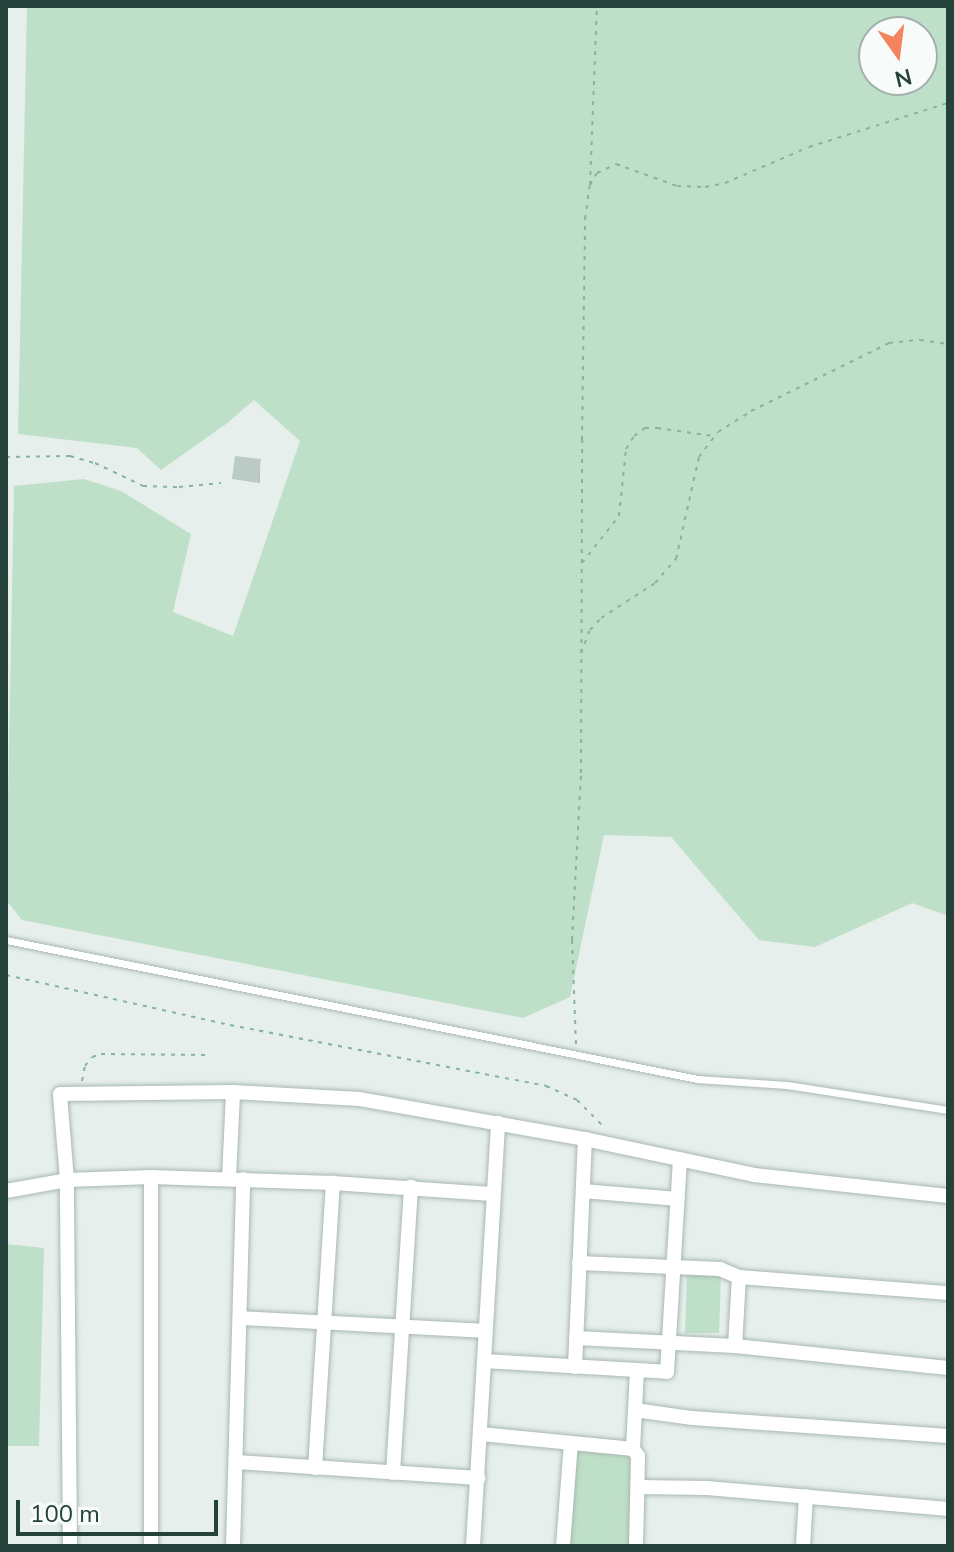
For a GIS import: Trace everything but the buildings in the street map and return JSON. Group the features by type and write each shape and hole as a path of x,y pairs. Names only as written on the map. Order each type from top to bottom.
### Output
{"street":[{"path":"233,1092 240,1318 233,1546"},
{"path":"70,1546 67,1180 60,1094 233,1092 360,1099 585,1139 784,1179 948,1196"},
{"path":"473,1546 498,1123"},
{"path":"575,1367 585,1139"},
{"path":"484,1361 667,1372 680,1159"},
{"path":"6,1191 67,1180 151,1177 236,1178 492,1194"},
{"path":"151,1177 151,1546"},
{"path":"315,1468 333,1183"},
{"path":"393,1473 411,1187"},
{"path":"583,1191 678,1199"},
{"path":"579,1263 720,1269 739,1277 948,1293"},
{"path":"735,1346 739,1277"},
{"path":"240,1318 485,1331"},
{"path":"576,1338 735,1346 948,1368"},
{"path":"636,1546 639,1487 638,1456 633,1449 637,1371"},
{"path":"635,1410 692,1418 948,1436"},
{"path":"481,1434 633,1449"},
{"path":"563,1546 571,1443"},
{"path":"236,1462 478,1478"},
{"path":"639,1487 707,1488 948,1509"},
{"path":"803,1546 806,1496"}],"lane":[{"path":"6,940 697,1079 787,1085 948,1110"}],"path":[{"path":"573,1054 577,1041 572,963 581,773 585,219 590,185 597,6"},
{"path":"590,185 597,173 616,164 677,186 705,187 725,183 809,147 948,103"},
{"path":"580,657 590,630 601,618 655,583 676,559 699,457 714,436 751,411 889,343 920,340 948,344"},
{"path":"581,564 619,516 626,449 634,436 645,428 714,436"},
{"path":"6,457 70,456 95,463 143,486 221,483"},
{"path":"6,975 230,1025 546,1086 577,1100 620,1146"},
{"path":"79,1094 85,1066 92,1057 101,1054 211,1055"}],"green space":[{"path":"27,6 948,6 948,916 912,903 815,947 759,940 671,837 604,835 570,997 523,1018 22,920 6,900 14,486 84,479 121,491 191,534 173,612 233,636 300,441 254,400 161,470 137,448 18,434"},
{"path":"6,1244 44,1248 39,1446 6,1446"},
{"path":"687,1274 721,1275 719,1333 685,1333"},
{"path":"576,1449 631,1454 630,1546 567,1546"}]}
